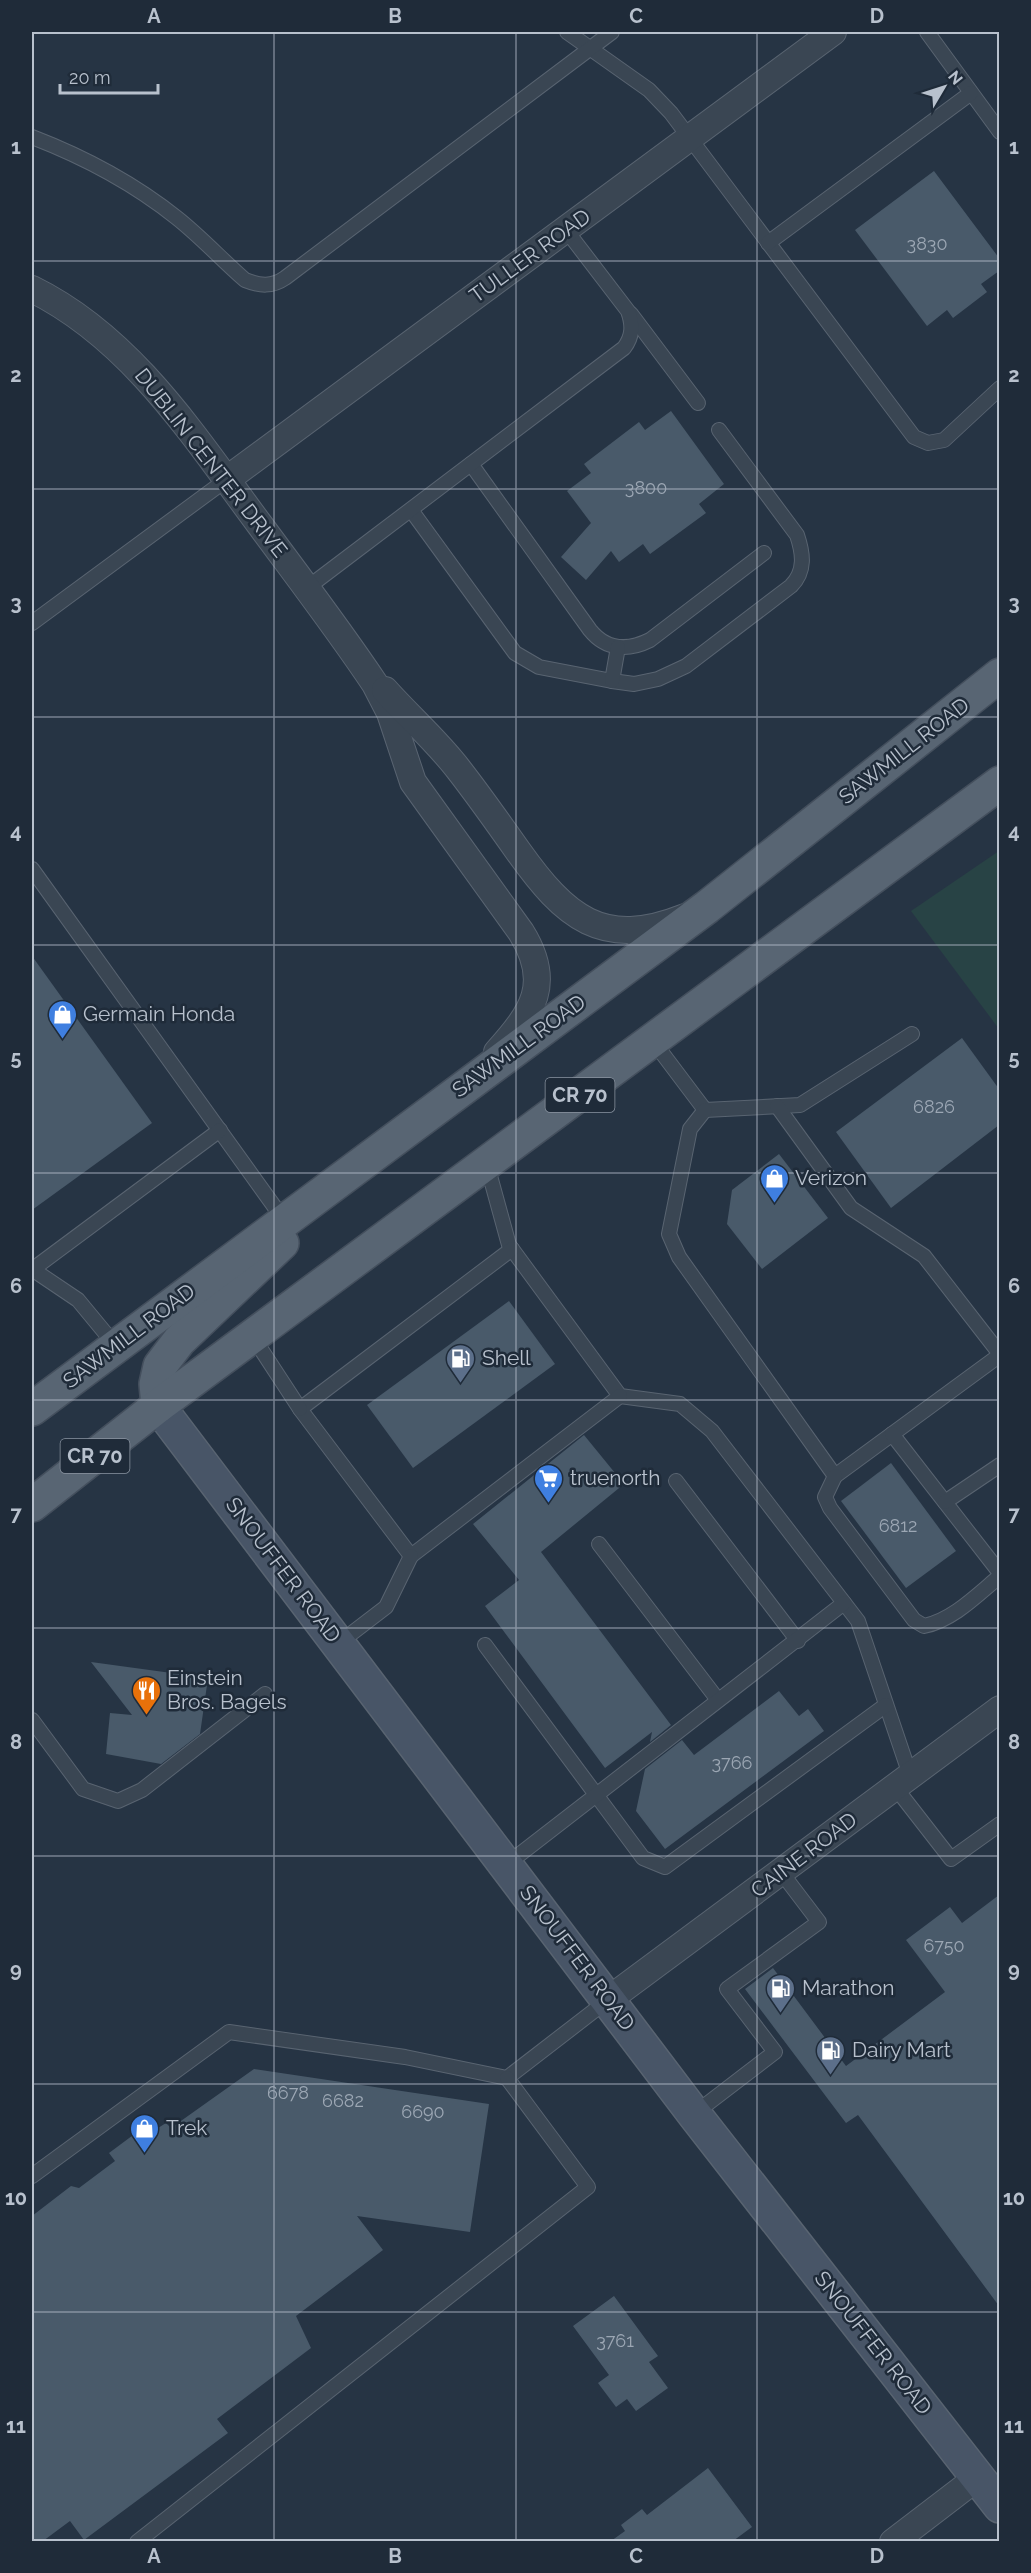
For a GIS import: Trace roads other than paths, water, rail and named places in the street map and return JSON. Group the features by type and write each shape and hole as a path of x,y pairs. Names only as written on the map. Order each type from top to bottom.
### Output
{"main road":[{"name":"SAWMILL ROAD","path":"32,1409 707,907 999,675"},
{"name":"CR 70","path":"32,1505 159,1406 487,1165 999,783"},
{"path":"159,1406 156,1384 160,1366 179,1341 241,1284 363,1162"},
{"name":"SNOUFFER ROAD","path":"159,1406 694,2114 999,2506"}],"street":[{"name":"TULLER ROAD","path":"226,480 833,32"},
{"name":"DUBLIN CENTER DRIVE","path":"32,289 62,305 96,328 131,361 226,480 363,665 384,699 412,782 520,932 535,962 537,987 531,1009 509,1038 456,1092"},
{"name":"DUBLIN CENTER DRIVE","path":"363,665 447,755 552,895 582,919 615,929 634,930 672,922 707,907"},
{"name":"CAINE ROAD","path":"608,2000 999,1709"},
{"path":"893,2541 978,2477"}],"lane":[{"path":"567,32 649,90 690,138 917,440 933,444 944,440 999,387"},
{"path":"32,137 82,158 130,184 176,217 245,279 255,284 271,285 285,278 612,32"},
{"path":"927,32 999,132"},
{"path":"768,243 971,93"},
{"path":"566,230 698,403"},
{"path":"307,588 624,348 631,333 632,322 625,306"},
{"path":"411,510 515,653 538,666 612,681 634,684 658,679 686,666 791,586 799,576 802,550 797,535 719,430"},
{"path":"471,464 594,635 605,643 618,647 638,646 650,640 764,553"},
{"path":"32,622 226,480"},
{"path":"612,681 618,647"},
{"path":"32,869 284,1220"},
{"path":"835,1476 680,1257 669,1234 690,1129 705,1110 800,1105 912,1034"},
{"path":"652,1041 705,1110"},
{"path":"777,1106 851,1208 924,1256 999,1354 835,1476 825,1497 830,1508 914,1620 924,1626 938,1623 950,1616 999,1575 892,1434"},
{"path":"116,1346 78,1300 32,1269 220,1130"},
{"path":"487,1165 512,1250 620,1396"},
{"path":"300,1409 512,1250"},
{"path":"253,1337 300,1409 411,1556"},
{"path":"339,1643 386,1607 411,1556 620,1396 680,1404 712,1431 858,1621 886,1705 902,1781 951,1859 999,1824"},
{"path":"945,1502 999,1465"},
{"path":"676,1481 798,1641"},
{"path":"599,1544 718,1700"},
{"path":"506,1865 718,1700 798,1641 844,1603"},
{"path":"484,1645 643,1858 665,1868 886,1705"},
{"path":"32,1720 83,1790 118,1800 142,1790 265,1694"},
{"path":"694,2114 775,2052 727,1989 819,1922 781,1872"},
{"path":"507,2078 608,2000"},
{"path":"32,2175 229,2032 405,2056 507,2078 588,2187 137,2541"}],"place":[{"name":"Germain Honda","path":"62,1040"},
{"name":"Verizon","path":"774,1204"},
{"name":"Shell","path":"461,1384"},
{"name":"truenorth","path":"549,1504"},
{"name":"Einstein Bros. Bagels","path":"146,1716"},
{"name":"Marathon","path":"781,2014"},
{"name":"Dairy Mart","path":"831,2076"},
{"name":"Trek","path":"145,2154"}]}
